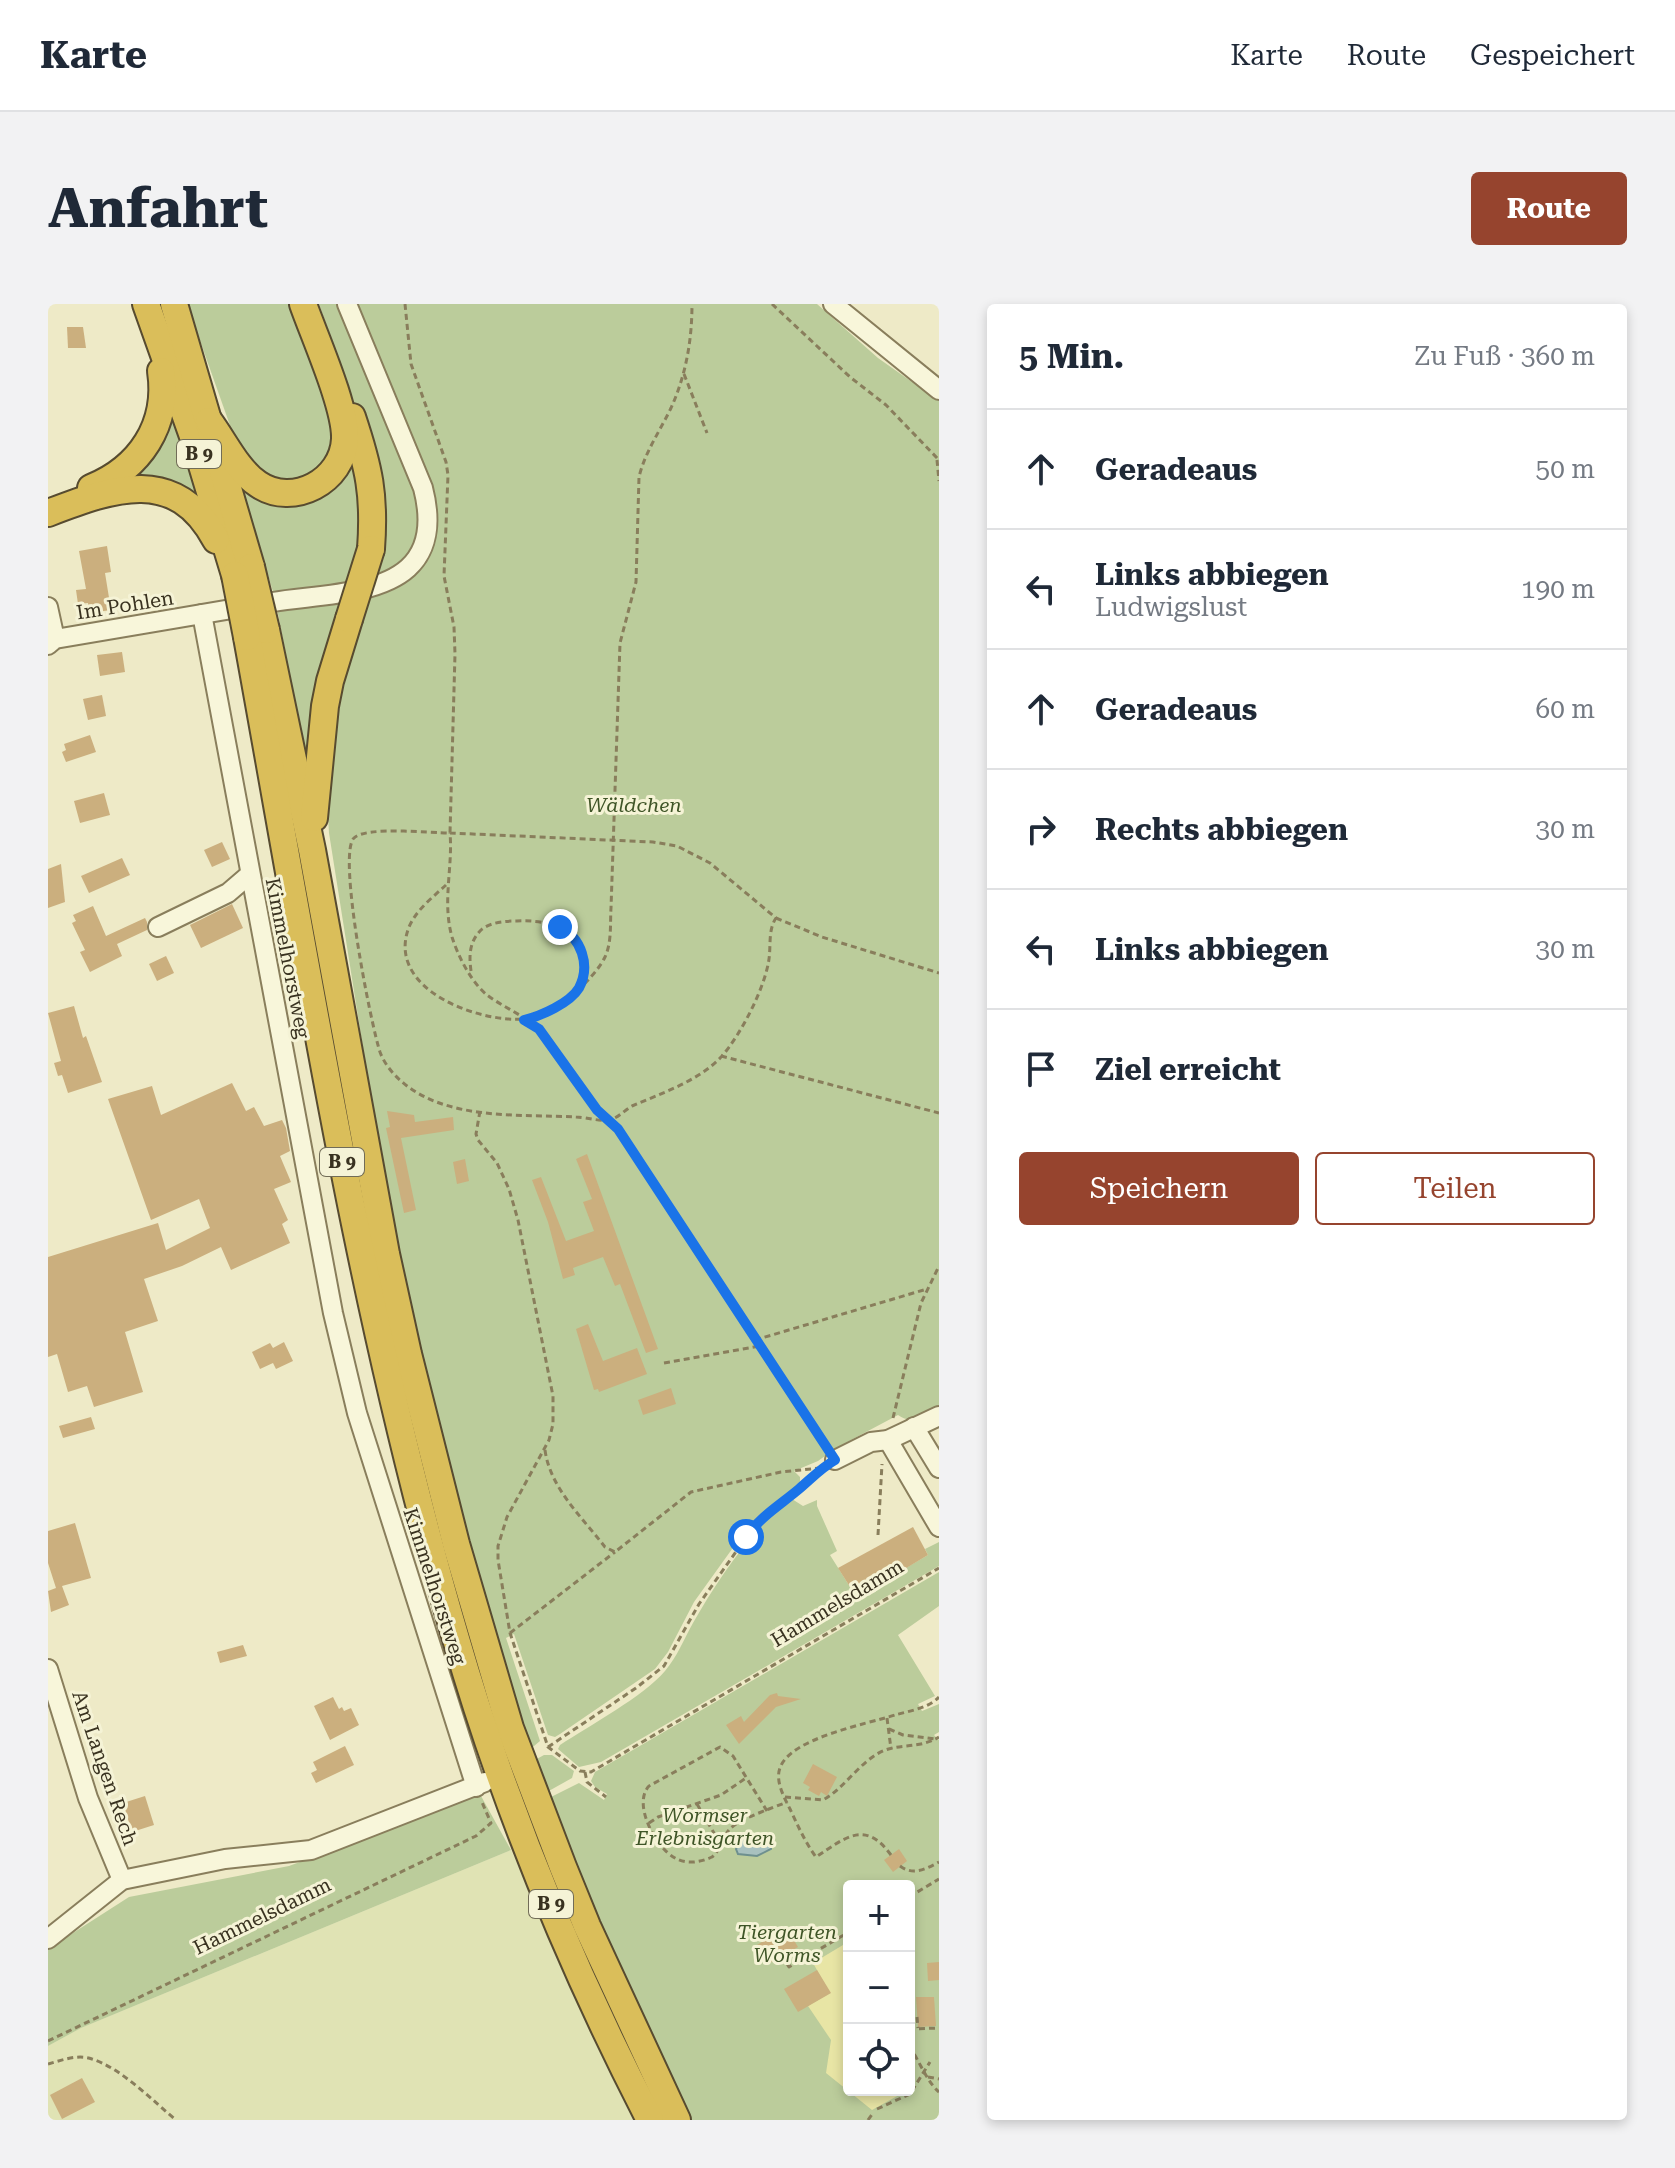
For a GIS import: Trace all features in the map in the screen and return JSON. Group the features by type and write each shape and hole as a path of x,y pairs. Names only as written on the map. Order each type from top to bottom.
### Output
{"highway":[{"name":"B 9","path":"146,304 243,571"},
{"path":"174,304 209,421 256,633 312,850"},
{"path":"209,421 241,467 266,488 288,493 309,489 323,482 333,471 344,445 343,418 303,304"},
{"name":"B 9","path":"312,304 371,477 371,549 325,706 312,850 386,1254 411,1368 510,1728 563,1867 614,1987 677,2120"},
{"path":"53,508 105,482 145,448 160,418 162,402 163,384 156,336"},
{"path":"53,508 122,489 151,489 173,495 201,515 243,571"},
{"name":"B 9","path":"256,633 350,1202 408,1457 456,1639 489,1742 537,1869 588,1991 650,2120"}],"street":[{"path":"202,614 346,592 388,581 408,568 421,549 426,538 428,514 423,488 347,304"},
{"path":"833,304 855,325 939,390"},
{"name":"Im Pohlen","path":"48,607 51,642 202,614"},
{"name":"Kimmelhorstweg","path":"202,614 333,1313 357,1413 481,1784"},
{"path":"158,927 228,893 249,875"},
{"path":"835,1460 871,1442 888,1440 938,1419"},
{"path":"914,1427 939,1468"},
{"path":"888,1440 939,1527"},
{"name":"Am Langen Rech","path":"48,1669 88,1798 122,1880"},
{"path":"48,1939 122,1880 225,1859 311,1850 481,1784"}],"path":[{"path":"405,304 411,364 448,475 444,576 454,627 455,654 448,884 453,939 471,975 490,997 539,1029 597,1110 611,1120 835,1460"},
{"path":"448,884 409,926 407,955 411,968 421,982 439,998 457,1008 524,1020 537,1017 578,990 598,968 609,946 620,643 636,582 639,477 642,463 672,407 684,374 692,304"},
{"path":"772,304 829,358 886,405 938,460 939,481"},
{"path":"684,374 707,433"},
{"path":"776,918 771,928 769,957 762,986 747,1017 721,1056 682,1084 611,1120 480,1111 425,1097 401,1081 384,1061 358,948 347,857 351,841 356,836 373,832 665,843 689,851 710,863 776,918 822,937 939,973"},
{"path":"471,975 469,956 472,944 487,926 536,921 560,927 579,942 583,974 578,990"},
{"path":"721,1056 939,1113"},
{"path":"480,1111 476,1134 478,1140 497,1163 518,1220 553,1396 553,1424 545,1450 507,1517 498,1546 510,1633 548,1747 585,1772 587,1782 606,1797"},
{"path":"878,1535 882,1456 921,1303 939,1266"},
{"path":"755,1340 927,1289"},
{"path":"664,1363 760,1346"},
{"path":"545,1450 555,1482 605,1547 615,1552"},
{"path":"510,1633 691,1492 796,1469 821,1468 757,1522 694,1613 664,1666 548,1747"},
{"name":"Hammelsdamm","path":"585,1772 591,1772 939,1568"},
{"path":"891,1855 875,1838 858,1834 850,1835 816,1857 806,1844 786,1800 779,1772 789,1755 821,1738 919,1708 939,1697"},
{"path":"887,1718 891,1749"},
{"path":"889,1729 903,1735 938,1738"},
{"path":"767,1811 729,1751 720,1747 644,1791 642,1804 648,1824 663,1848 675,1858 698,1862 718,1853 733,1826 767,1811 786,1800 823,1800 876,1754 891,1749 918,1747 938,1738"},
{"path":"648,1824 658,1817 721,1795 746,1778"},
{"name":"Hammelsdamm","path":"48,2041 476,1836 491,1823 481,1784"},
{"path":"697,1804 721,1845"},
{"path":"900,1866 906,1871 919,1871 939,1862"},
{"path":"915,1893 939,1879"},
{"path":"766,1928 771,1936"},
{"path":"782,1956 789,1967 843,1936"},
{"path":"917,2017 918,2028"},
{"path":"915,2028 939,2028"},
{"path":"915,2055 939,2092"},
{"path":"48,2064 72,2057 91,2058 112,2068 176,2120"},
{"path":"927,2074 930,2062"},
{"path":"877,2109 910,2094 933,2071"},
{"path":"927,2074 939,2079"},
{"path":"868,2120 873,2113"}],"green space":[{"path":"187,304 297,304 339,432 320,477 272,483 238,448"},
{"path":"319,304 339,304 417,493 422,519 414,550 397,569 372,579 367,440"},
{"name":"Wäldchen","path":"352,304 817,304 878,358 939,401 939,1411 913,1419 898,1415 818,1461 794,1471 800,1477 800,1483 750,1524 694,1602 668,1652 655,1669 555,1737 548,1735 514,1634 506,1638 540,1741 528,1751 486,1617 416,1342 379,1149 329,833 329,728 367,594 434,534"},
{"path":"169,412 175,412 199,498 136,481 131,473"},
{"path":"351,442 363,526 352,581 274,595 237,472 289,500"},
{"path":"346,597 309,774 277,609"},
{"path":"792,1499 803,1506 817,1500 837,1551 830,1555 852,1590 882,1582 928,1555 925,1549 939,1542 939,1566 601,1762 579,1767 558,1749 656,1681 677,1654 737,1555 763,1524"},
{"path":"939,1572 939,1606 898,1635 935,1696 918,1704 922,1711 939,1704 939,1732 934,1735 939,1740 939,2120 688,2120 599,1930 549,1798 579,1783 604,1800 607,1794 591,1781 595,1772"},
{"path":"552,1755 574,1771 572,1778 547,1792 535,1760"},
{"path":"476,1787 511,1850 81,2028 48,2046 48,1949 129,1897 289,1866 362,1839"},
{"path":"511,1850 635,2120 48,2120 48,2046 81,2028"}],"sand":[{"path":"843,1945 843,2087 826,2073 831,2040 808,2006 830,1993 813,1963"},
{"path":"855,2096 897,2096 872,2110"}],"water":[{"path":"755,1834 771,1838 771,1849 757,1856 738,1854 736,1849 740,1840"}],"building":[{"path":"67,327 83,327 86,348 68,348"},
{"path":"107,546 111,572 105,573 111,610 89,613 88,603 78,604 76,590 86,589 79,551"},
{"path":"122,652 125,672 100,676 97,655"},
{"path":"102,695 106,716 88,720 83,699"},
{"path":"90,735 96,752 66,762 62,752 66,750 64,744"},
{"path":"104,793 110,815 80,823 74,801"},
{"path":"222,842 230,859 212,867 204,850"},
{"path":"122,858 130,875 89,893 81,876"},
{"path":"61,864 65,902 48,908 48,869"},
{"path":"232,904 243,928 201,948 190,925"},
{"path":"93,906 106,936 145,918 147,930 117,944 122,956 90,972 80,952 85,950 72,923 76,921 73,915"},
{"path":"166,956 174,973 157,981 149,964"},
{"path":"74,1006 83,1038 86,1036 102,1082 68,1093 54,1063 61,1061 48,1013"},
{"path":"232,1083 246,1111 254,1107 264,1126 282,1120 286,1128 290,1151 280,1156 291,1182 274,1189 288,1220 282,1224 290,1243 231,1270 221,1247 182,1266 144,1279 158,1321 125,1332 143,1392 94,1407 87,1386 68,1392 57,1354 48,1357 48,1257 158,1223 166,1250 210,1228 199,1199 151,1220 108,1099 152,1086 161,1115"},
{"path":"387,1111 414,1115 415,1122 453,1117 454,1130 401,1138 416,1210 404,1213 386,1128 390,1127"},
{"path":"587,1154 658,1349 646,1353 620,1284 615,1286 603,1257 573,1268 575,1275 563,1279 548,1222 532,1180 541,1177 566,1241 594,1231 583,1202 592,1199 576,1159"},
{"path":"465,1159 469,1181 457,1184 453,1162"},
{"path":"588,1324 603,1361 637,1348 647,1374 599,1392 598,1389 594,1390 576,1329"},
{"path":"284,1342 293,1361 276,1369 273,1363 260,1369 252,1352 270,1343 273,1348"},
{"path":"671,1388 676,1404 643,1415 638,1400"},
{"path":"91,1417 95,1429 63,1438 59,1426"},
{"path":"75,1523 91,1578 62,1586 69,1605 51,1612 48,1591 56,1588 48,1563 48,1531"},
{"path":"913,1527 928,1555 873,1588 852,1590 838,1568"},
{"path":"243,1645 247,1656 220,1663 217,1652"},
{"path":"777,1693 778,1696 801,1699 776,1707 739,1744 726,1725 741,1716 744,1722 770,1695"},
{"path":"333,1697 339,1709 342,1707 344,1711 351,1708 359,1725 330,1740 314,1706"},
{"path":"345,1746 354,1765 316,1783 311,1773 317,1770 313,1762"},
{"path":"813,1764 837,1777 827,1796 821,1792 819,1796 803,1783"},
{"path":"145,1796 154,1825 132,1832 123,1803"},
{"path":"899,1849 907,1861 893,1872 884,1860"},
{"path":"786,1927 798,1947 768,1964 757,1945"},
{"path":"939,1962 939,1980 928,1981 927,1963"},
{"path":"817,1970 831,1993 798,2012 784,1989"},
{"path":"916,1997 934,1997 936,2026 918,2027"},
{"path":"82,2078 95,2102 62,2119 50,2095"}],"route":[{"path":"560,927 579,942 582,952 583,974 578,990 537,1017 524,1020 539,1029 597,1110 618,1129 835,1460 769,1511 746,1537"}],"park label":[{"name":"Wormser Erlebnisgarten","path":"705,1826"},
{"name":"Tiergarten Worms","path":"787,1944"}]}
